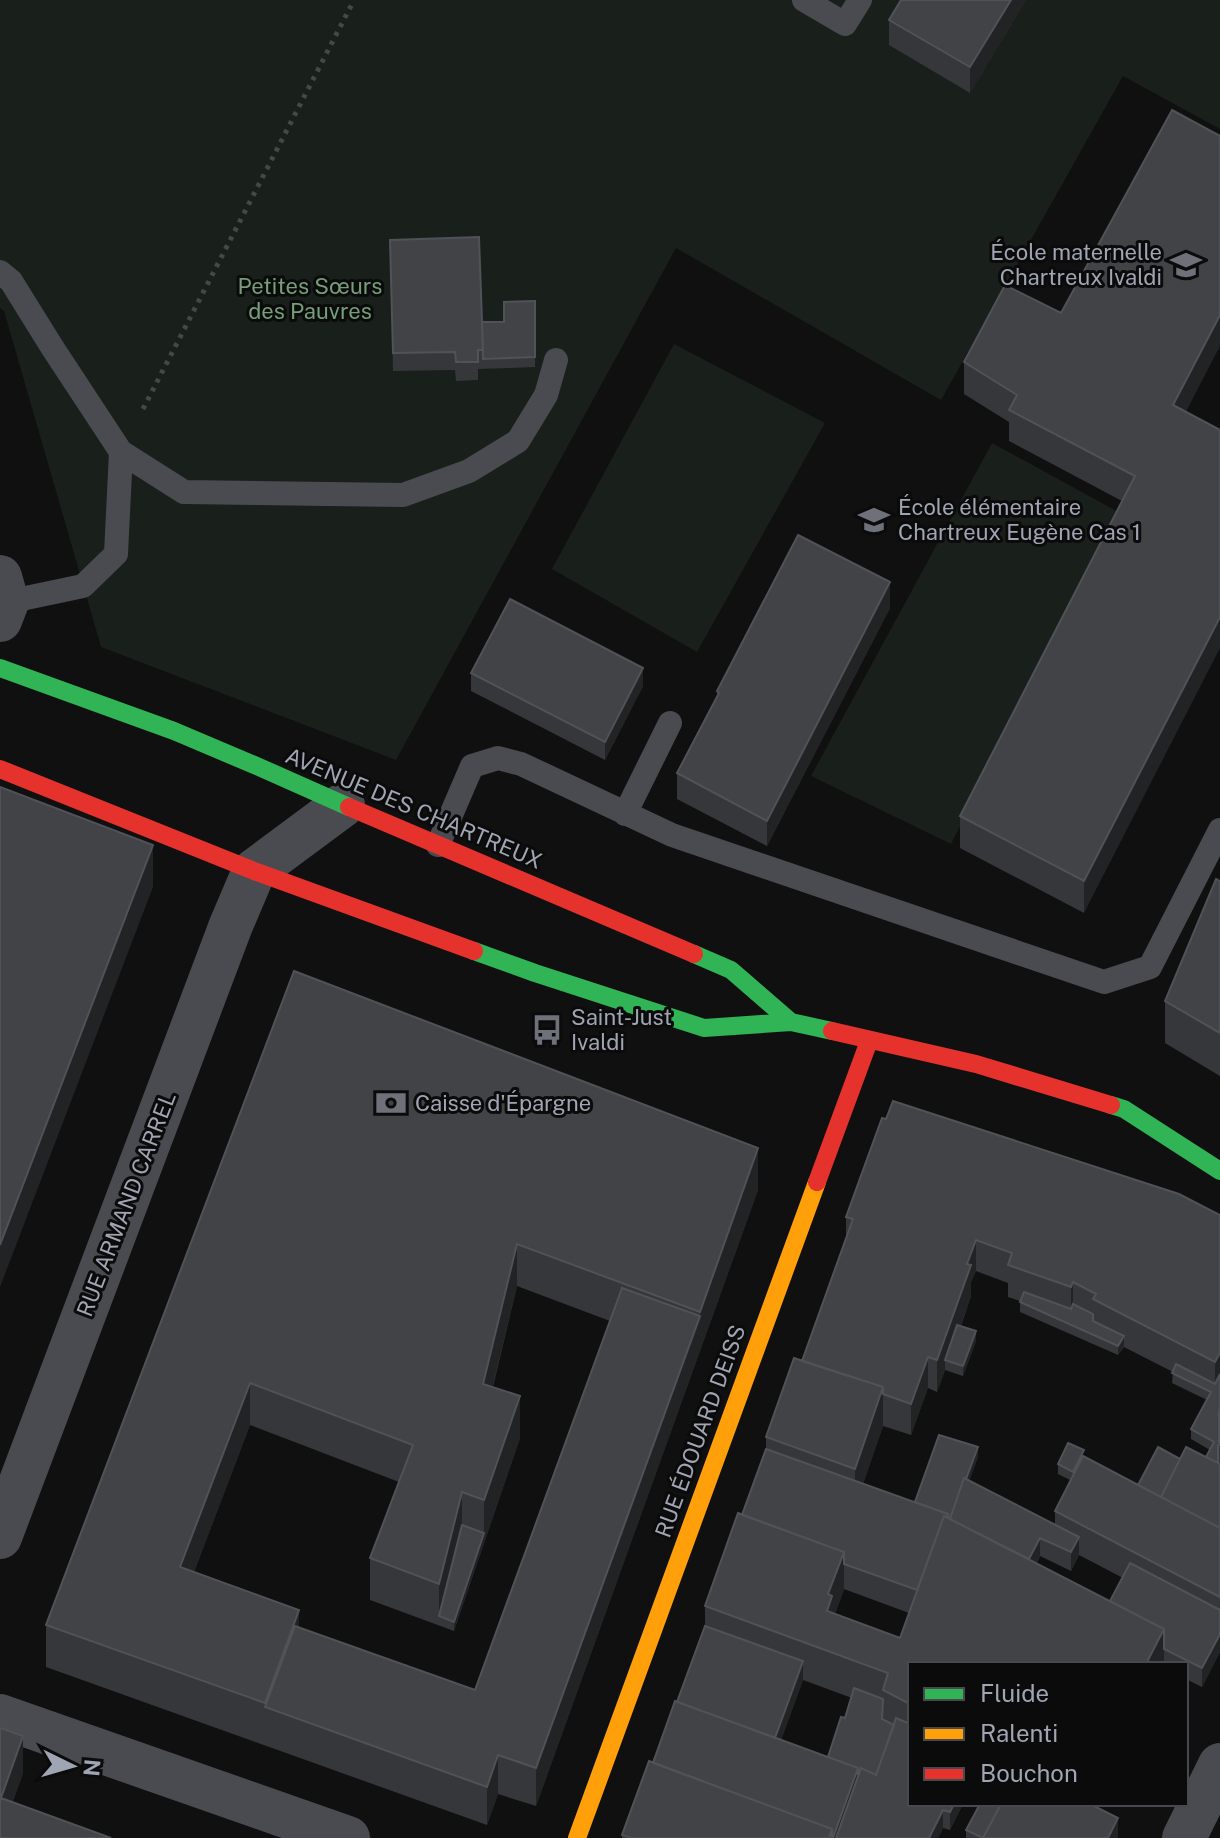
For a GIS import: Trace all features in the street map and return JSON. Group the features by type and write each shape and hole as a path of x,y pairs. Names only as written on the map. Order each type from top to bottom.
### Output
{"street":[{"name":"AVENUE DES CHARTREUX","path":"0,668 153,723 731,970 791,1022"},
{"name":"AVENUE DES CHARTREUX","path":"0,769 254,871 535,973 704,1028 791,1022 976,1064 1124,1109 1220,1171"},
{"path":"254,871 343,805"},
{"name":"RUE ARMAND CARREL","path":"0,1537 254,871"},
{"name":"RUE ÉDOUARD DEISS","path":"577,1838 869,1041"},
{"path":"0,1716 348,1838"},
{"path":"1184,1838 1220,1765"}],"lane":[{"path":"804,0 845,24 860,0"},
{"path":"0,272 11,281 121,452 184,492 403,495 469,471 518,441 546,395 556,360"},
{"path":"2,600 83,586 116,554 121,452"},
{"path":"625,814 670,723"},
{"path":"438,845 472,766 498,758 521,764 672,835 1104,982 1150,967 1220,830"}],"path":[{"path":"121,452 354,0"}],"green space":[{"name":"Petites Sœurs des Pauvres","path":"0,0 1220,0 1220,129 1123,76 941,400 676,248 396,760 101,647 4,311 0,308"},
{"path":"674,344 825,423 697,652 552,569"},
{"path":"992,443 1122,514 951,844 811,776"}],"building":[{"path":"901,0 1011,0 970,67 889,20"},
{"path":"1172,110 1220,136 1220,315 1173,405 1220,430 1220,617 1084,881 960,816 1135,476 1009,410 1017,395 964,362 1005,285 1061,313"},
{"path":"479,237 483,350 478,350 478,362 456,362 455,352 393,353 390,240"},
{"path":"535,301 535,357 483,359 482,322 504,322 504,302"},
{"path":"798,535 890,582 767,821 677,773"},
{"path":"510,599 643,668 605,742 471,673"},
{"path":"0,787 153,845 0,1245"},
{"path":"1216,879 1220,881 1220,1033 1165,1001"},
{"path":"294,971 758,1148 700,1312 517,1244 483,1384 520,1396 484,1500 462,1492 439,1584 370,1558 413,1445 250,1383 180,1567 299,1610 265,1703 46,1625"},
{"path":"893,1101 1179,1194 1220,1215 1220,1353 1215,1362 1093,1299 1096,1294 1073,1282 1071,1287 1008,1265 1012,1253 976,1240 967,1264 971,1265 937,1360 928,1357 911,1404 883,1394 883,1387 802,1361 853,1219 846,1217 882,1118 886,1119"},
{"path":"622,1288 700,1316 536,1768 498,1755 487,1787 265,1707 295,1626 475,1690"},
{"path":"1024,1292 1071,1309 1073,1304 1093,1314 1093,1321 1124,1336 1118,1346 1020,1302"},
{"path":"957,1325 976,1331 963,1366 945,1360"},
{"path":"794,1358 883,1387 855,1469 766,1437"},
{"path":"1176,1364 1215,1384 1220,1374 1218,1463 1206,1457 1214,1442 1191,1429 1211,1392 1172,1373"},
{"path":"939,1435 978,1447 950,1519 948,1514 915,1502"},
{"path":"1068,1443 1084,1450 1073,1472 1058,1464"},
{"path":"1158,1447 1180,1459 1161,1497 1138,1485"},
{"path":"1186,1447 1220,1464 1220,1528 1161,1497"},
{"path":"766,1449 948,1514 944,1516 917,1590 844,1564 844,1552 742,1515"},
{"path":"1083,1456 1220,1528 1220,1597 1055,1511"},
{"path":"964,1478 1079,1537 1071,1552 1040,1538 1029,1559 950,1519"},
{"path":"738,1513 844,1552 828,1594 832,1596 827,1611 900,1638 944,1516 1164,1629 1147,1662 908,1662 908,1703 883,1690 888,1673 705,1606"},
{"path":"462,1525 484,1533 454,1622 439,1616"},
{"path":"1130,1563 1220,1610 1220,1634 1202,1668 1164,1649 1164,1629 1110,1601"},
{"path":"705,1626 803,1661 775,1738 677,1702"},
{"path":"854,1688 883,1699 882,1719 894,1725 876,1775 861,1768 858,1775 858,1768 828,1757"},
{"path":"675,1701 858,1768 833,1838 832,1829 653,1763"},
{"path":"896,1718 908,1723 908,1806 953,1806 950,1812 943,1810 929,1838 836,1838 861,1768 876,1775"},
{"path":"0,1728 23,1736 1,1798 111,1838 0,1838"},
{"path":"649,1761 832,1829 829,1838 631,1838 622,1835"},
{"path":"979,1806 1000,1806 983,1838 966,1830"},
{"path":"1000,1806 1094,1806 1118,1818 1108,1838 983,1838"}],"traffic: fast":[{"path":"0,668 174,731 349,807"},
{"path":"474,951 704,1028 791,1022 832,1031"},
{"path":"694,954 731,970 791,1022"},
{"path":"1111,1105 1124,1109 1220,1171"}],"traffic: slow":[{"path":"577,1838 817,1182"}],"traffic: jam":[{"path":"0,769 254,871 474,951"},
{"path":"349,807 694,954"},
{"path":"832,1031 976,1064 1111,1105"},
{"path":"817,1182 869,1041"}],"place":[{"name":"École maternelle Chartreux Ivaldi","path":"1186,265"},
{"name":"École élémentaire Chartreux Eugène Cas 1","path":"874,520"},
{"name":"Saint-Just Ivaldi","path":"547,1030"},
{"name":"Caisse d'Épargne","path":"391,1103"}]}
